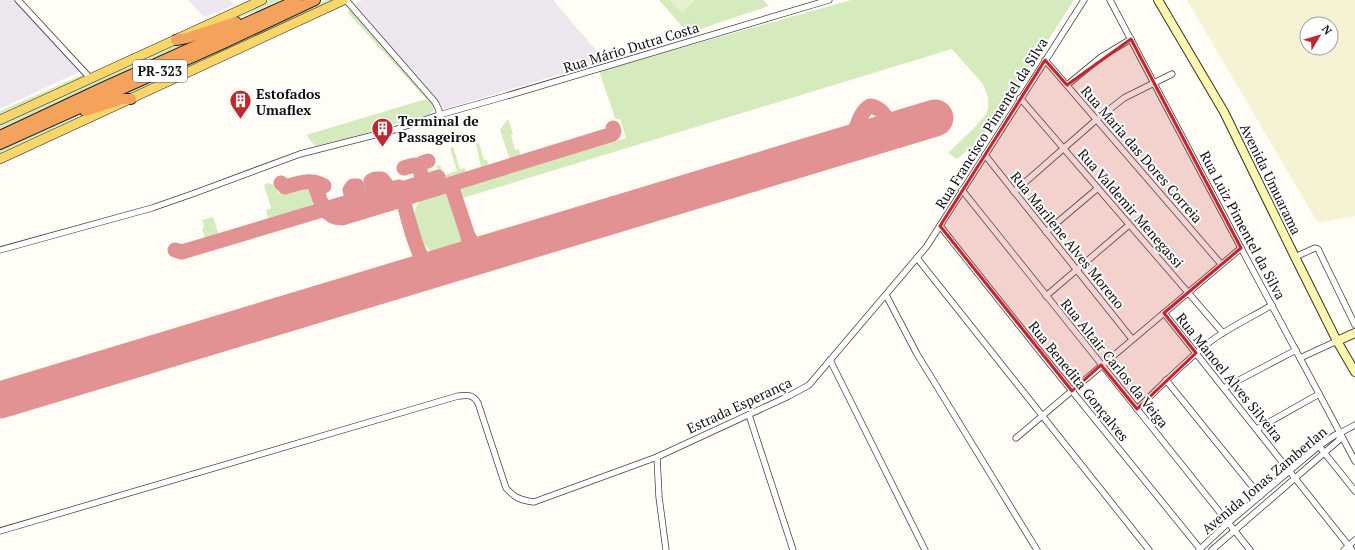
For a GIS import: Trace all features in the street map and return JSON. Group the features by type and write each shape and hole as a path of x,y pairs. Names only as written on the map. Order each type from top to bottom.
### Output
{"highway":[{"name":"PR-323","path":"2,140 296,0"},
{"name":"PR-323","path":"2,140 231,39 315,0"},
{"path":"176,40 187,38 261,14 266,14"},
{"path":"2,140 32,135 83,112 123,99 131,98"}],"main road":[{"path":"0,120 262,0"},
{"path":"0,159 345,0"}],"street":[{"path":"18,0 91,79"},
{"path":"345,0 435,102 438,106 439,115"},
{"name":"Rua Mário Dutra Costa","path":"0,250 152,208 300,154 394,130 439,115 829,0"},
{"name":"Rua Francisco Pimentel da Silva","path":"917,258 928,246 1020,98 1084,0"},
{"name":"Rua Luiz Pimentel da Silva","path":"1110,0 1355,461"},
{"name":"Avenida Umuarama","path":"1158,0 1224,112 1337,341 1355,372"},
{"path":"1067,85 1101,58 1131,39"},
{"name":"Rua Maria das Dores Correia","path":"1045,60 1221,264"},
{"path":"1014,192 1063,148 1124,98 1172,74"},
{"name":"Rua Valdemir Menegassi","path":"1020,98 1223,333"},
{"name":"Rua Marilene Alves Moreno","path":"984,155 1132,339"},
{"path":"1046,232 1098,188"},
{"name":"Rua Altair Carlos da Veiga","path":"962,190 1250,550"},
{"path":"1046,296 1129,225"},
{"name":"Rua Benedita Gonçalves","path":"940,226 1200,550"},
{"path":"1016,438 1241,248"},
{"path":"1295,256 1315,248 1318,249 1355,325"},
{"path":"917,258 1149,550"},
{"name":"Estrada Esperança","path":"0,530 458,396 467,395 472,396 478,403 506,488 520,500 534,502 657,457 749,415 809,385 917,258"},
{"path":"886,295 917,354 1037,550"},
{"path":"1137,409 1196,353 1223,333 1272,305"},
{"name":"Rua Manoel Alves Silveira","path":"1164,313 1351,548"},
{"path":"1300,358 1355,333"},
{"path":"1224,388 1296,350"},
{"path":"830,360 925,550"},
{"path":"1166,380 1260,496"},
{"path":"1256,429 1319,394"},
{"path":"749,415 793,550"},
{"path":"1340,433 1355,425"},
{"name":"Avenida Jonas Zamberlan","path":"1200,550 1228,523 1319,446 1334,434 1340,433 1339,440 1212,550"},
{"path":"1319,446 1353,483 1355,491"},
{"path":"657,457 659,497 666,550"},
{"path":"1344,550 1351,548 1355,540"}],"highlighted area":[{"path":"1131,39 1241,248 1164,313 1196,353 1137,409 1101,365 1072,391 940,226 1045,60 1067,85"}],"shaded area":[{"path":"0,0 16,0 81,71 0,109"},
{"path":"188,0 230,0 234,5 204,17"},
{"path":"362,0 553,0 605,61 445,109 354,4"},
{"path":"1187,0 1355,0 1355,216 1318,223"}],"green space":[{"path":"269,0 281,0 242,17 212,27"},
{"path":"326,0 338,0 138,91 102,102"},
{"path":"659,0 763,0 769,6 688,33"},
{"path":"670,0 695,0 682,13"},
{"path":"851,0 1074,0 1001,113 981,139 957,159 948,153 986,114 988,108 988,98 983,84 952,49 463,198 460,196 459,190 465,187 626,138 620,119 615,119 599,71"},
{"path":"350,8 433,101 435,108 430,114 315,146 306,135 426,99 348,13"},
{"path":"217,32 137,66 0,129 0,124 175,45"},
{"path":"84,74 86,76 0,115 0,111"},
{"path":"95,111 0,155 0,150 72,119"},
{"path":"508,119 513,134 511,135 515,150 519,149 521,160 511,163 500,130"},
{"path":"479,143 484,160 487,160 490,170 482,172 476,144"},
{"path":"453,147 460,169 465,168 467,176 442,184 436,166 440,165 444,175 457,171 450,148"},
{"path":"268,183 275,185 278,193 310,184 313,188 318,206 269,221 266,210 271,208 264,185"},
{"path":"449,190 466,246 448,253 436,253 427,248 420,236 416,223 415,209 419,202 426,197"},
{"path":"213,217 219,236 205,240 202,220"}],"taxiway":[{"path":"844,146 852,137 862,114 870,106 875,107 882,112 891,131"},
{"path":"391,203 393,198 398,196 402,197 404,203 409,197 613,134 613,128"},
{"path":"426,191 419,167 422,163 428,161"},
{"path":"404,168 414,165 419,167"},
{"path":"175,250 182,252 399,187 402,189 438,177"},
{"path":"373,203 373,198 375,195 371,181 375,179 382,179 389,188"},
{"path":"281,183 285,187 309,182 314,182 324,186"},
{"path":"315,185 323,207 330,215 336,217 342,218 401,201 404,203 415,241 423,259 433,265 443,266"},
{"path":"451,185 468,236 474,246 484,254"},
{"path":"353,197 350,190 353,186 357,186 362,203 362,209"},
{"path":"463,260 469,248 468,236"},
{"path":"410,276 418,267 420,254"}],"runway":[{"path":"0,400 935,118"}],"place":[{"name":"Estofados Umaflex","path":"241,120"},
{"name":"Terminal de Passageiros","path":"382,148"}]}
